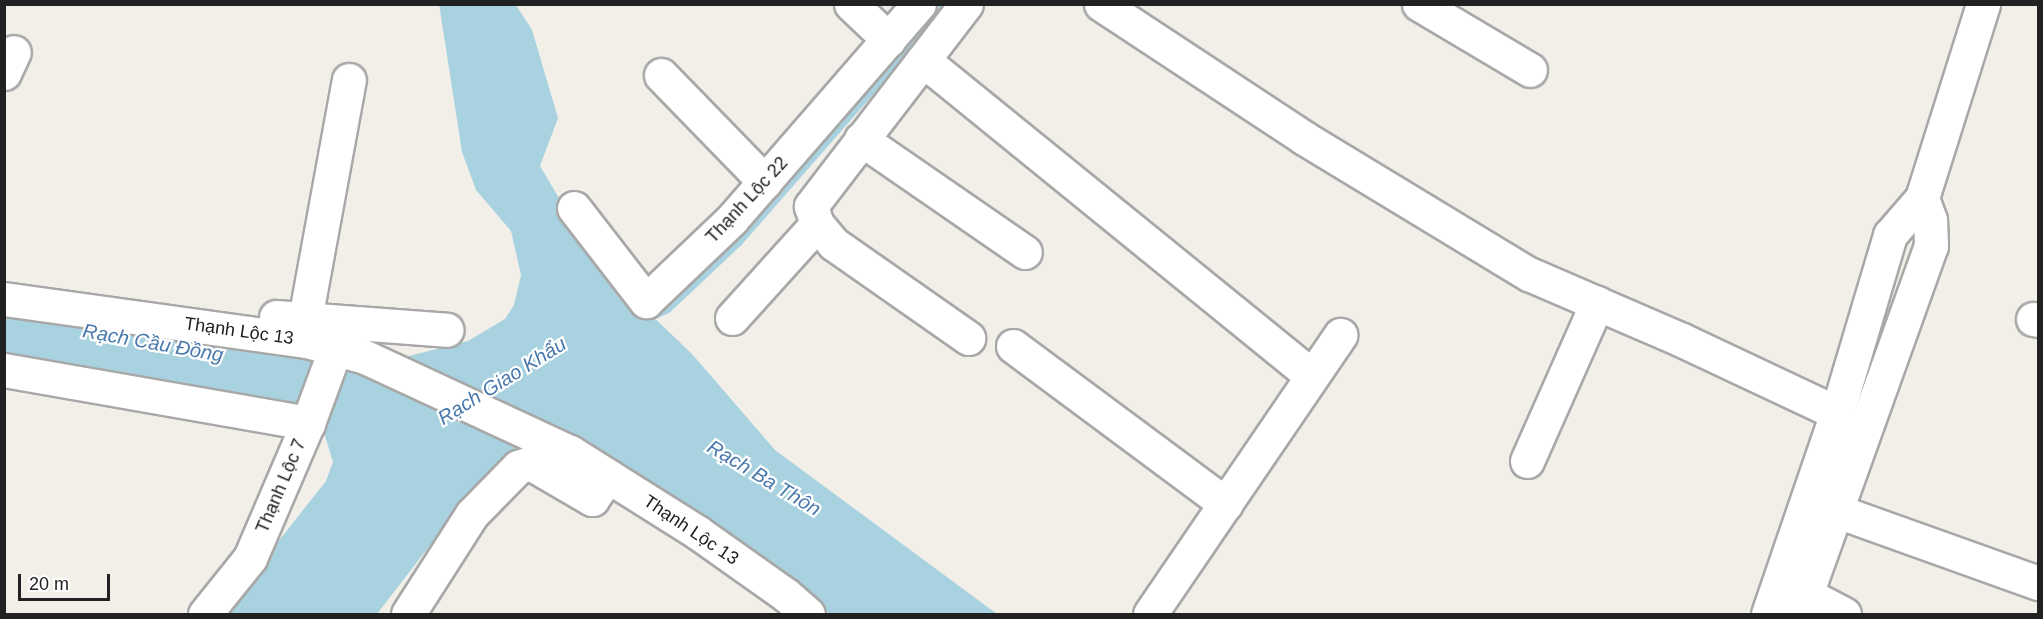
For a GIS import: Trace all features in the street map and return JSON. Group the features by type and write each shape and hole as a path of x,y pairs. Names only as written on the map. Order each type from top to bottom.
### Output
{"street":[{"path":"851,4 889,40"},
{"name":"Thạnh Lộc 22","path":"574,208 646,301 732,219 919,4"},
{"path":"966,4 811,206 817,224 834,244 968,338"},
{"path":"1101,4 1304,138 1529,274 1837,413"},
{"path":"1419,4 1530,70"},
{"path":"1768,615 1837,413 1890,236 1922,198 1983,4"},
{"path":"923,60 1312,376"},
{"path":"662,75 765,182"},
{"path":"305,319 349,80"},
{"path":"861,139 1025,252"},
{"path":"1844,615 1802,604 1931,246 1929,220 1922,198"},
{"path":"732,318 817,224"},
{"name":"Thạnh Lộc 13","path":"4,299 160,320 351,352 570,452 697,532 786,595 808,615"},
{"path":"1527,461 1597,303"},
{"path":"160,320 178,309 447,330"},
{"path":"1150,615 1340,335"},
{"path":"1013,346 1226,504"},
{"name":"Thạnh Lộc 7","path":"205,615 250,558 308,423 351,352"},
{"path":"4,370 308,423"},
{"path":"408,615 472,514 518,467 530,463 592,498 608,476"},
{"path":"1837,511 2038,584"}],"water":[{"path":"439,4 516,5 532,30 558,118 540,166 598,264 692,354 775,450 997,614 830,614 743,545 579,435 549,432 509,453 471,492 377,614 221,614 326,481 333,462 318,413 334,381 346,372 468,341 505,319 514,305 521,275 511,231 476,190 462,152"},
{"name":"Rạch Cầu Đồng","path":"5,315 320,361 302,411 5,358"}],"waterway":[{"path":"648,317 667,308 738,241 886,72 940,4"}],"water label":[{"name":"Rạch Giao Khẩu","path":"502,381"},
{"name":"Rạch Ba Thôn","path":"764,478"}]}
